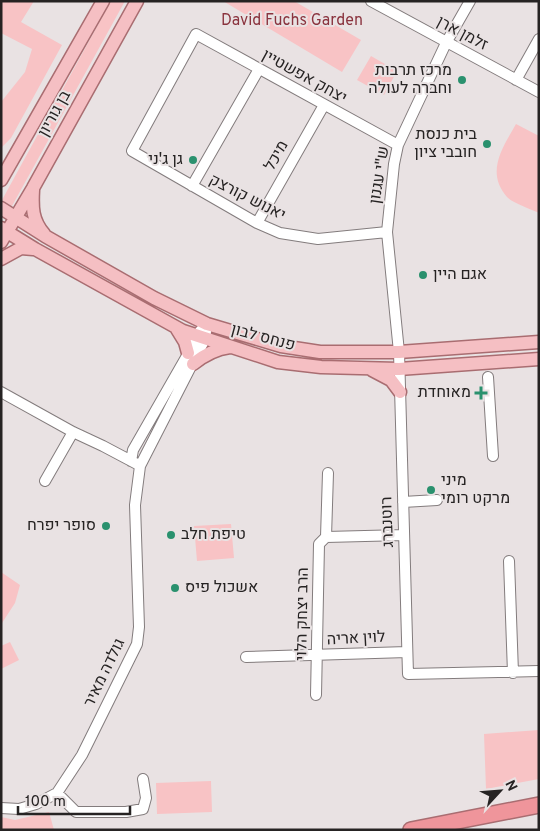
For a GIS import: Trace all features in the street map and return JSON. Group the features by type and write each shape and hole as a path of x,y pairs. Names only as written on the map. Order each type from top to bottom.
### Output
{"highway":[{"path":"412,830 539,805"}],"main road":[{"name":"בן גוריון","path":"3,175 103,1"},
{"name":"בן גוריון","path":"3,234 16,218 136,1"},
{"path":"33,188 32,209 34,217 36,224 45,236"},
{"name":"פנחס לבון","path":"1,208 45,236 154,298 207,324 281,346 320,352 399,352 539,342"},
{"name":"פנחס לבון","path":"3,234 35,249 175,327 200,338 278,362 321,367 399,368 539,359"},
{"path":"1,259 22,248 35,249"},
{"path":"175,327 183,337 190,359 231,347"},
{"path":"360,368 384,375 391,380 400,392"}],"street":[{"name":"ש\"י עגנון","path":"399,368 387,232 394,164 398,145 446,43 470,1"},
{"name":"זלמן ארן","path":"376,2 446,43 539,92"},
{"name":"יצחק אפשטיין","path":"132,151 196,34 398,145"},
{"path":"516,80 539,38"},
{"path":"192,186 259,69"},
{"name":"מיכל","path":"257,223 324,105"},
{"name":"יאנוש קורצק","path":"132,151 257,223 280,233 318,239 387,232"},
{"name":"גולדה מאיר","path":"1,808 19,809 36,804 57,793 82,755 137,644 139,627 135,464 133,450 177,382 207,324"},
{"name":"רוטנברג","path":"399,368 408,674 513,673"},
{"path":"488,377 493,456"},
{"name":"גולדה מאיר","path":"135,464 144,455 177,382"},
{"path":"1,392 135,464"},
{"path":"45,480 73,432"},
{"path":"103,446 133,450 144,455"},
{"name":"הרב יצחק הלוי","path":"316,695 319,544 326,537 328,473"},
{"path":"403,502 437,500"},
{"path":"326,537 404,535"},
{"path":"509,561 513,673 539,671"},
{"name":"לוין אריה","path":"246,657 407,652"},
{"path":"57,793 76,812 126,812 143,809 146,798 143,778"}],"green space":[{"path":"1,1 34,1 21,22 62,45 11,138 1,148 1,102 25,72 32,49 1,33"},
{"path":"111,1 125,1 12,206 2,200"},
{"name":"David Fuchs Garden","path":"223,1 294,1 361,40 342,72"},
{"path":"371,56 397,71 384,95 357,80"},
{"path":"516,124 539,136 539,213 507,197 497,178 498,160"},
{"path":"231,524 234,558 197,561 194,526"},
{"path":"1,572 20,585 15,603 2,623"},
{"path":"10,642 19,660 1,669 1,646"},
{"path":"539,730 539,779 486,789 484,734"},
{"path":"211,781 212,812 157,814 156,783"},
{"path":"49,812 54,830 1,830 1,817 15,820"}],"place":[{"name":"מרכז תרבות וחברה לעולה","path":"462,80"},
{"name":"בית כנסת חובבי ציון","path":"487,144"},
{"name":"גן ג'ני","path":"193,160"},
{"name":"אגם היין","path":"423,275"},
{"name":"מאוחדת","path":"481,393"},
{"name":"מיני מרקט רומי","path":"431,490"},
{"name":"סופר יפרח","path":"106,526"},
{"name":"טיפת חלב","path":"171,535"},
{"name":"אשכול פיס","path":"175,588"}]}
